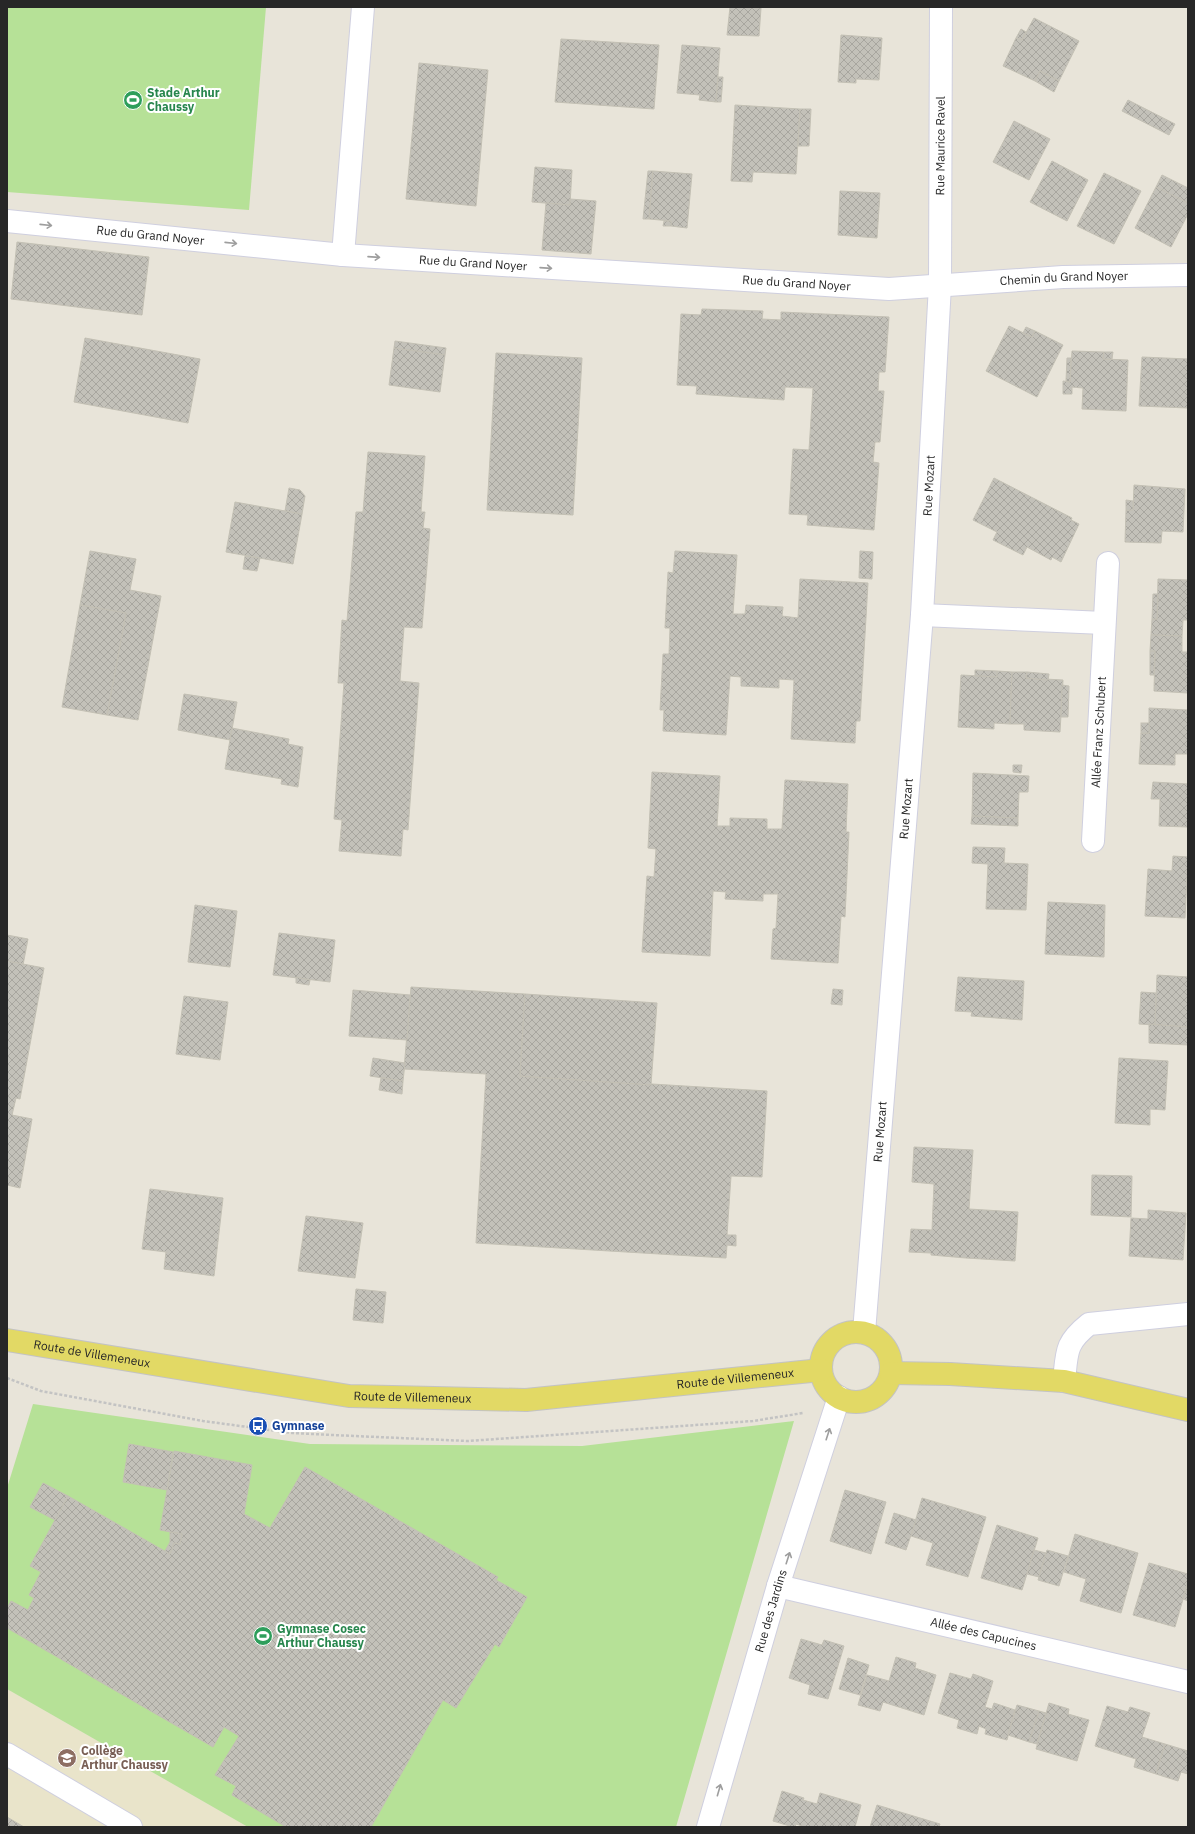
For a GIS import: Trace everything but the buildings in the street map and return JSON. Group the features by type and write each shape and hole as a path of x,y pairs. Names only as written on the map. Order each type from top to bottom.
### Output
{"main road":[{"path":"864,1332 874,1336 885,1347 891,1362 891,1373 888,1383 882,1391 874,1397 864,1401 854,1402 840,1397 828,1388 823,1380 821,1370 822,1359 826,1349 833,1340 842,1334 864,1332"},
{"name":"Route de Villemeneux","path":"7,1340 349,1396 526,1400 821,1370"},
{"path":"891,1373 950,1374 1064,1381 1188,1410"}],"street":[{"path":"343,255 363,7"},
{"name":"Rue Maurice Ravel","path":"940,286 941,7"},
{"name":"Rue du Grand Noyer","path":"7,221 343,255 889,289 940,286"},
{"name":"Chemin du Grand Noyer","path":"940,286 1063,277 1188,275"},
{"name":"Rue Mozart","path":"864,1332 922,615 940,286"},
{"name":"Allée Franz Schubert","path":"1093,840 1108,563"},
{"path":"922,615 1104,624"},
{"path":"1064,1381 1067,1349 1077,1334 1089,1324 1188,1314"},
{"name":"Rue des Jardins","path":"708,1827 778,1586 840,1397"},
{"name":"Allée des Capucines","path":"778,1586 1188,1682"},
{"path":"7,1754 131,1827"}],"shaded area":[{"name":"Collège Arthur Chaussy","path":"7,1689 248,1827 7,1827"}],"green space":[{"name":"Stade Arthur Chaussy","path":"7,7 266,7 249,210 7,192"},
{"path":"33,1404 310,1444 582,1446 794,1421 676,1827 248,1827 7,1689 7,1488"}],"place":[{"name":"Stade Arthur Chaussy","path":"133,100"},
{"name":"Gymnase","path":"258,1426"},
{"name":"Gymnase Cosec Arthur Chaussy","path":"263,1636"},
{"name":"Collège Arthur Chaussy","path":"67,1758"}]}
